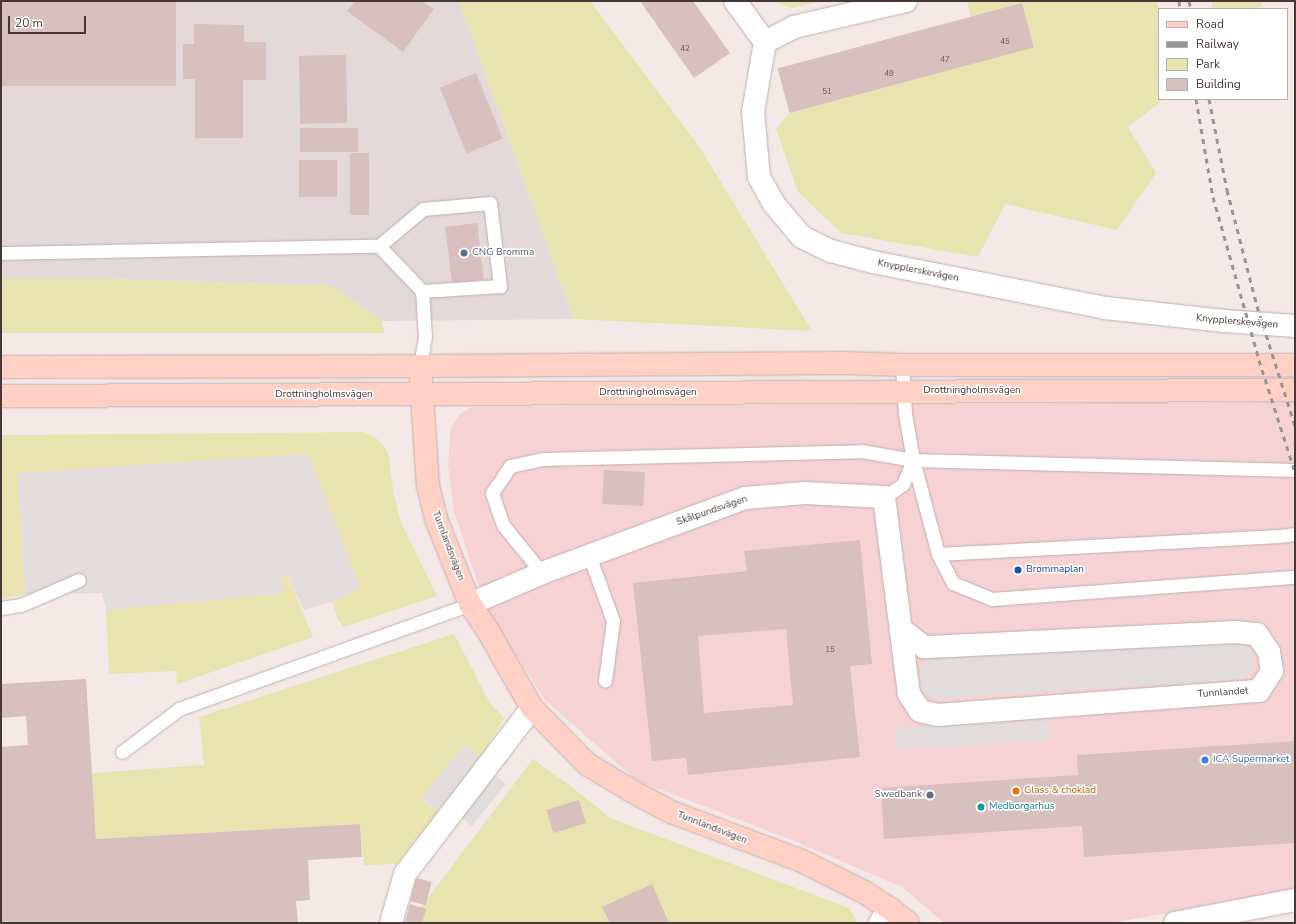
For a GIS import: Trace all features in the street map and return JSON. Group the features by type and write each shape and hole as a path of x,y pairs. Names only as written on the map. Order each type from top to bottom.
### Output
{"main road":[{"path":"1,367 837,363 902,365 1295,365"},
{"name":"Tunnlandsvägen","path":"420,366 428,486 436,519 470,604 488,631 532,708 587,764 630,790 671,812 802,861 864,892 885,915 908,923"},
{"name":"Drottningholmsvägen","path":"1,396 1295,390"}],"street":[{"path":"736,1 765,42 794,27 906,1"},
{"name":"Knypplerskevägen","path":"765,42 753,112 759,177 774,204 802,237 830,251 873,262 1104,308 1224,321 1295,326"},
{"name":"Skålpundsvägen","path":"470,604 588,555 745,498 804,493 884,498"},
{"path":"884,498 901,629"},
{"name":"Tunnlandet","path":"901,629 924,647 1228,633 1257,634 1269,652 1272,671 1258,691 937,715 920,711 909,694 901,629"},
{"path":"391,923 405,874 532,708"},
{"path":"1175,923 1295,900"}],"lane":[{"path":"1,252 379,246 423,209 490,203 500,286 422,291"},
{"path":"379,246 422,291 425,336 420,366"},
{"path":"902,365 905,414 913,460 938,554 953,583 992,599 1295,577"},
{"path":"542,573 503,525 492,493 510,466 542,459 862,451 913,460 1295,470"},
{"path":"884,498 903,484 913,460"},
{"path":"938,554 1272,537 1295,534"},
{"path":"588,555 613,621 605,680"},
{"path":"1,608 21,605 79,580"},
{"path":"122,752 179,709 470,604"}],"shaded area":[{"path":"1,1 459,1 574,319 382,321 331,286 110,279 1,279"},
{"path":"1295,402 1295,890 1111,923 944,923 902,887 796,842 636,780 545,700 486,609 454,511 448,465 451,427 460,414 472,407"},
{"path":"308,454 360,588 332,602 304,610 288,576 280,577 284,593 106,610 102,593 25,594 17,473"},
{"path":"1241,643 1253,652 1254,669 1241,680 931,699 922,689 918,675 924,664 938,658"},
{"path":"1048,720 1049,741 896,749 895,728"},
{"path":"464,745 480,758 438,811 421,798"},
{"path":"491,772 506,784 472,826 457,814"}],"green space":[{"path":"459,1 590,1 700,148 812,331 574,319"},
{"path":"772,1 823,1 792,8"},
{"path":"967,1 1157,1 1158,100 1163,100 1128,127 1156,173 1117,230 1005,204 978,257 841,233 798,192 776,129 790,113 1034,47 1022,3 971,17"},
{"path":"1211,1 1263,1 1261,7 1255,8 1213,8"},
{"path":"1,279 110,279 331,286 382,321 384,333 1,333"},
{"path":"364,432 375,437 388,453 394,495 401,522 437,596 344,627 338,619 332,602 360,588 17,473 25,594 1,599 1,435"},
{"path":"288,576 313,637 177,684 176,671 109,674 106,610 283,593 280,577"},
{"path":"454,634 490,703 504,718 480,758 464,745 422,799 438,812 397,864 364,865 360,824 96,839 92,773 204,765 199,717"},
{"path":"533,759 572,787 610,818 849,908 857,921 856,923 409,923"}],"building":[{"path":"1,1 176,1 176,86 1,86"},
{"path":"355,1 422,1 434,9 403,52 347,11"},
{"path":"640,1 693,1 730,53 694,78"},
{"path":"1022,3 1034,47 790,113 778,68"},
{"path":"194,24 244,25 244,42 266,42 266,80 243,80 243,138 195,138 195,79 183,79 183,44 194,44"},
{"path":"346,55 347,123 300,124 299,56"},
{"path":"476,73 503,139 466,153 440,88"},
{"path":"300,128 358,128 358,152 300,152"},
{"path":"350,153 369,153 369,215 350,215"},
{"path":"299,160 337,160 337,197 299,197"},
{"name":"CNG Bromma","path":"477,223 484,280 452,283 445,227"},
{"path":"604,470 645,472 643,506 602,504"},
{"path":"860,540 872,664 850,666 860,757 688,775 686,758 652,761 633,583 747,571 744,551","holes":["786,629 793,705 704,713 698,636"]},
{"path":"86,679 96,839 360,824 362,857 308,860 310,900 296,901 298,923 1,923 1,747 28,745 26,716 1,718 1,684"},
{"path":"1295,741 1295,843 1084,857 1082,826 884,839 881,788 1078,775 1077,755"},
{"path":"579,800 586,823 554,833 546,810"},
{"path":"416,878 432,882 426,905 410,901"},
{"path":"652,884 669,923 610,923 602,907"},
{"path":"410,904 426,909 422,923 405,923"}],"railway":[{"path":"1179,1 1180,8"},
{"path":"1189,1 1191,8"},
{"path":"1196,100 1213,197 1259,360 1295,472"},
{"path":"1209,100 1227,190 1257,306 1295,426"}],"place":[{"name":"CNG Bromma","path":"464,253"},
{"name":"Brommaplan","path":"1018,570"},
{"name":"ICA Supermarket","path":"1205,760"},
{"name":"Glass & choklad","path":"1016,791"},
{"name":"Swedbank","path":"930,795"},
{"name":"Medborgarhus","path":"981,807"}]}
